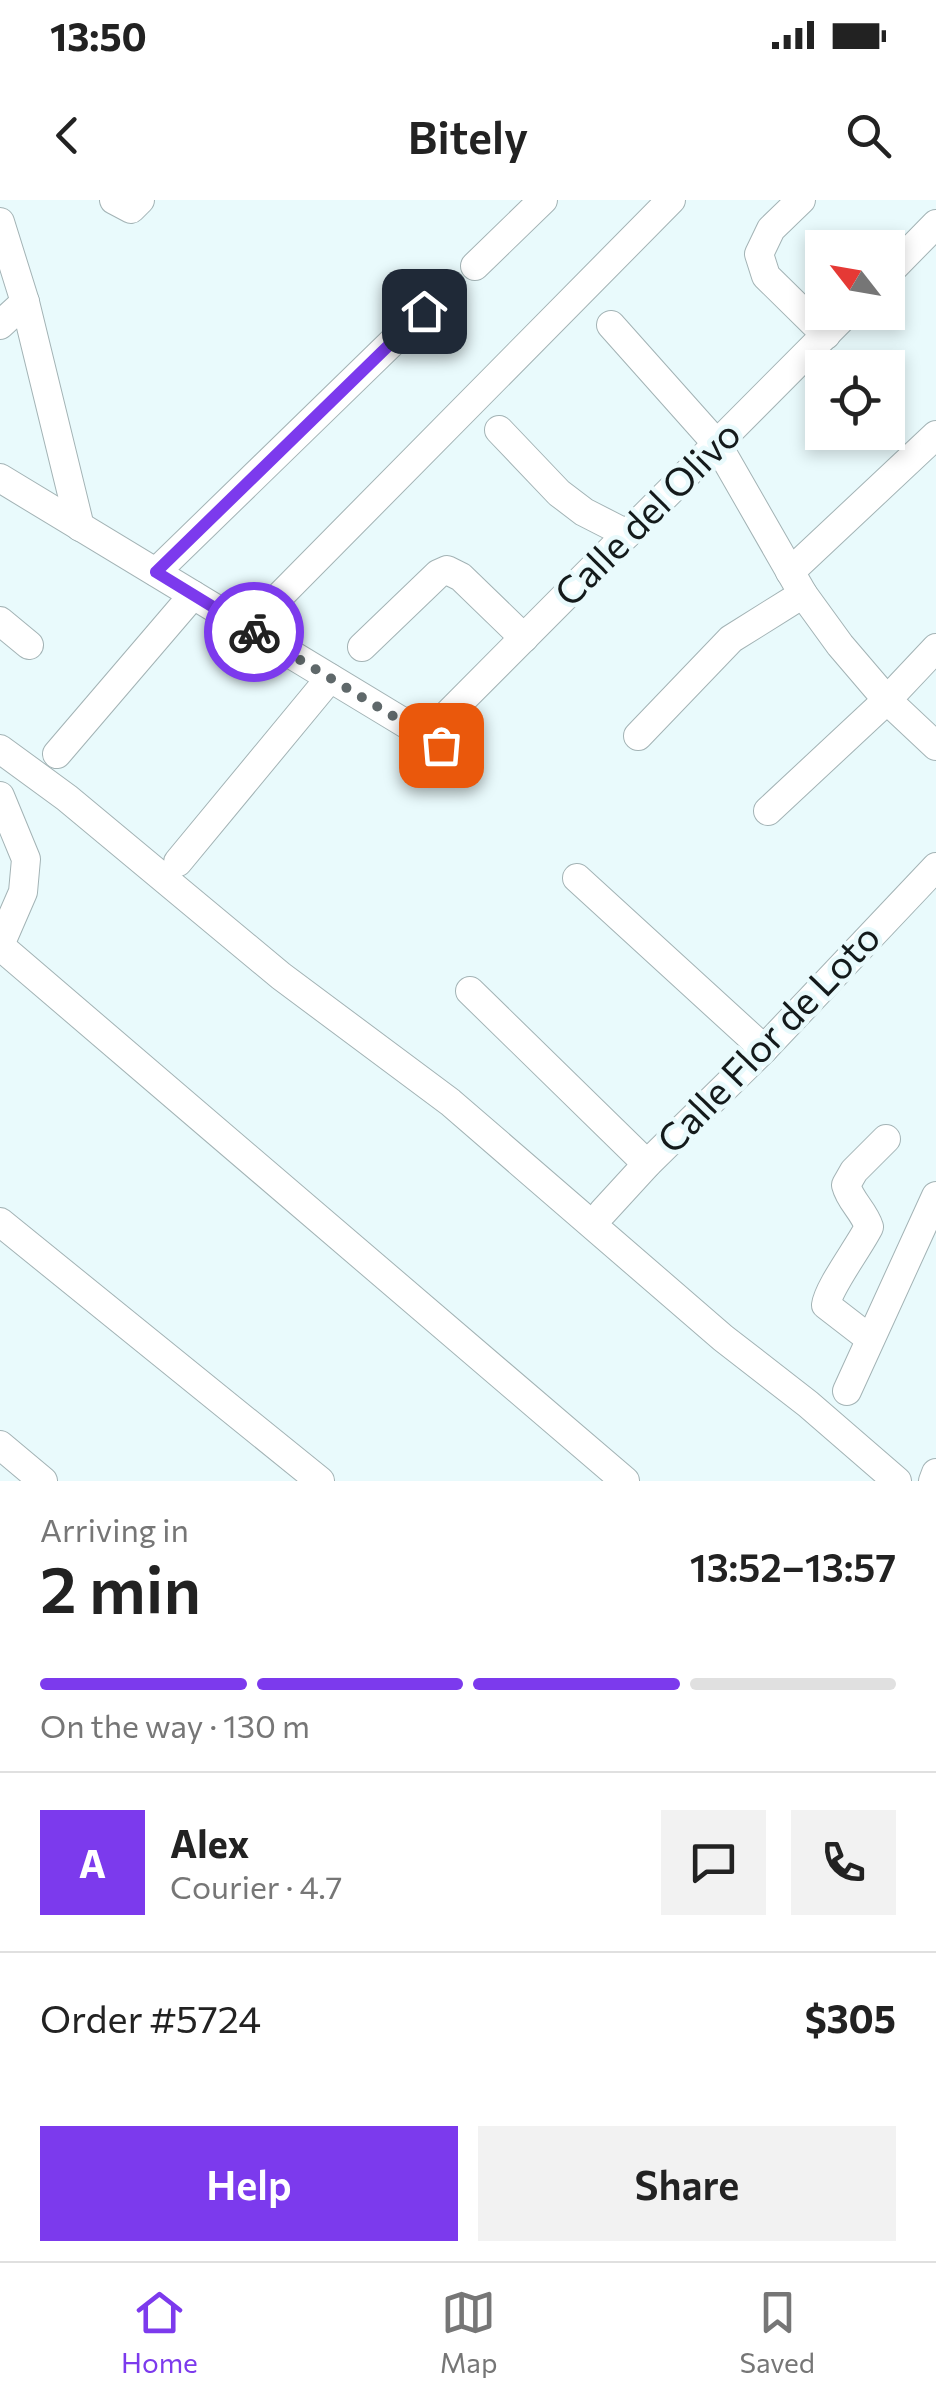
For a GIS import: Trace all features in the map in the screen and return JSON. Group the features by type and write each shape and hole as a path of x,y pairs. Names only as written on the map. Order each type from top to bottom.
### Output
{"street":[{"path":"114,200 131,209 140,200"},
{"path":"475,266 543,200"},
{"path":"272,604 671,200"},
{"path":"801,200 771,229 758,254 766,276 826,335"},
{"path":"0,222 25,302 80,526"},
{"path":"905,256 936,224"},
{"path":"156,572 451,285"},
{"path":"0,326 25,302"},
{"path":"611,325 717,444 796,583 887,700 936,746"},
{"name":"Calle del Olivo","path":"447,715 831,330"},
{"path":"499,430 559,492 584,512 627,534"},
{"path":"638,736 731,639 796,583 936,435"},
{"path":"0,478 441,745"},
{"path":"362,647 438,574 447,570 461,577 524,638"},
{"path":"58,754 194,595"},
{"path":"0,621 29,644"},
{"path":"768,811 887,700 936,648"},
{"path":"178,862 330,678"},
{"path":"0,749 68,798 281,976 450,1102 722,1338 808,1404 897,1481"},
{"path":"0,796 26,859 23,892 0,946 624,1481"},
{"name":"Calle Flor de Loto","path":"603,1212 936,867"},
{"path":"577,878 764,1049"},
{"path":"470,991 648,1164"},
{"path":"870,1339 826,1305 827,1294 869,1227 864,1210 849,1196 846,1185 854,1171 886,1139"},
{"path":"847,1391 936,1196"},
{"path":"0,1222 320,1481"},
{"path":"0,1445 42,1481"},
{"path":"933,1481 936,1472"}],"way so far":[{"path":"254,632 441,745"}],"route":[{"path":"254,632 156,572 424,311"}]}
